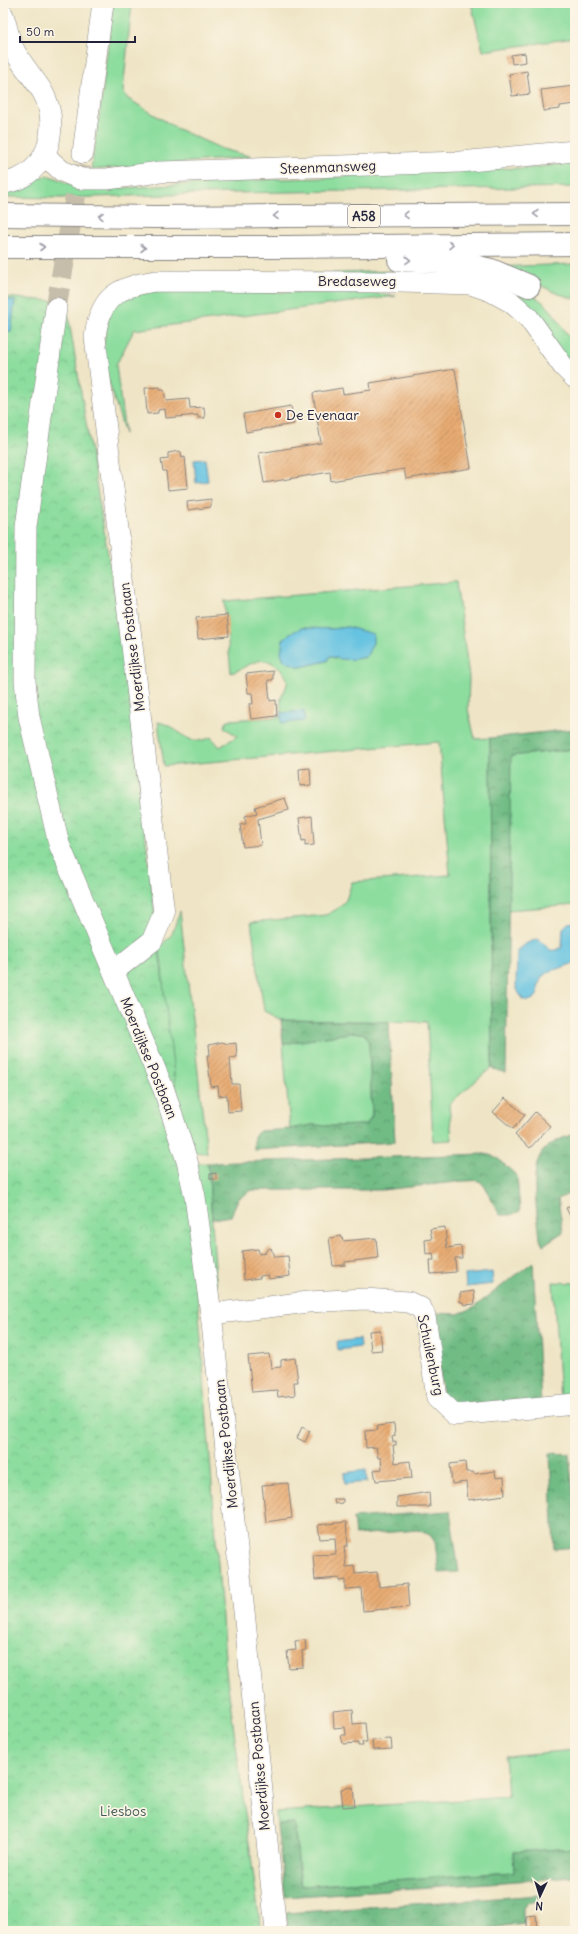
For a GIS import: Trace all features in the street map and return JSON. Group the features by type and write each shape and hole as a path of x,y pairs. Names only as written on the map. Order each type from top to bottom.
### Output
{"highway":[{"name":"A58","path":"3,215 154,217 575,214"},
{"name":"A58","path":"3,247 286,247 575,244"},
{"name":"A58","path":"286,247 362,259 461,263 491,270 529,286"}],"street":[{"path":"82,153 103,3"},
{"path":"3,15 14,49 43,92 50,114 50,137 45,156 33,170 12,183 3,183"},
{"name":"Steenmansweg","path":"45,156 62,171 81,179 107,179 160,172 460,162 575,151"},
{"name":"Bredaseweg","path":"105,303 121,290 138,284 155,281 401,282 471,284 491,291 511,302 528,317 563,366 575,378"},
{"name":"Moerdijkse Postbaan","path":"105,303 97,319 95,337 164,913 152,940 114,971"},
{"name":"Moerdijkse Postbaan","path":"56,308 26,527 25,680 29,717 59,844 164,1090 187,1161 195,1197 211,1314 244,1610 276,1931"},
{"name":"Schuilenburg","path":"211,1314 308,1302 365,1299 408,1302 420,1308 425,1316 436,1398 454,1415 575,1404"}],"green space":[{"path":"113,3 132,3 123,91 127,98 178,129 222,149 253,157 91,170 102,96"},
{"path":"471,3 575,3 575,45 574,38 483,51"},
{"path":"575,162 575,187 235,193 60,198 3,197 28,181 35,178 49,176 76,187 88,190 278,179 327,178 409,170 531,168"},
{"path":"575,264 575,299 556,293 524,277 494,267"},
{"path":"447,269 528,292 544,303 553,312 575,344 575,373 498,291 289,275"},
{"path":"154,291 371,293 396,296 134,330 116,365 125,434 101,356 111,306 124,296"},
{"name":"Liesbos","path":"3,297 66,302 122,639 193,1233 226,1671 261,1931 3,1931"},
{"path":"456,582 469,677 468,709 475,739 490,738 492,1067 449,1104 452,1140 433,1141 427,1022 281,1020 264,1011 251,922 326,915 337,909 346,900 352,882 450,875 439,742 164,766 158,722 166,724 189,739 196,741 211,737 220,747 237,736 224,727 228,720 282,717 281,698 287,679 279,668 273,663 261,661 255,662 231,673 224,601","holes":["348,627 337,659 330,656 327,661 300,667 302,628 331,629"]},
{"path":"575,729 575,749 511,756 506,1073 490,1068 492,1067 490,738"},
{"path":"575,749 575,905 508,910 510,756"},
{"path":"180,911 207,1153 186,1152 169,1094 162,966 159,948 172,934"},
{"path":"281,1020 389,1022 395,1142 254,1150 254,1136 260,1131 290,1129 312,1125 366,1125 372,1116 369,1043 365,1034 355,1032 283,1044"},
{"path":"355,1032 365,1034 369,1042 372,1116 366,1125 312,1125 290,1129 283,1044"},
{"path":"575,1133 575,1191 558,1199 563,1232 543,1245 540,1239 535,1195 537,1162 544,1150 556,1141"},
{"path":"485,1154 496,1157 517,1176 520,1211 510,1215 500,1215 488,1191 482,1183 479,1181 465,1181 382,1190 252,1190 238,1199 231,1216 212,1219 208,1163"},
{"path":"208,1163 218,1310 190,1164"},
{"path":"533,1262 541,1403 444,1405 433,1313 458,1314 473,1308"},
{"path":"553,1282 575,1283 575,1400 560,1401"},
{"path":"550,1453 569,1454 575,1512 575,1547 554,1549"},
{"path":"450,1511 459,1572 439,1573 435,1542 430,1535 418,1530 355,1535 353,1518"},
{"path":"575,1750 575,1848 513,1852 514,1872 301,1886 294,1824 277,1825 276,1812 508,1797 505,1756"},
{"path":"294,1824 301,1886 514,1872 513,1852 575,1848 575,1877 285,1897 277,1825"},
{"path":"540,1895 540,1900 527,1903 523,1908 523,1923 473,1931 288,1931 286,1913"}],"water":[{"path":"3,298 15,301 11,332 3,329"},
{"path":"205,459 208,481 196,483 194,460"},
{"path":"348,627 373,634 373,643 366,657 348,660 330,656 327,661 300,667 284,661 281,653 283,640 290,633 302,628 331,629"},
{"path":"304,711 305,721 282,723 281,713"},
{"path":"574,922 575,962 545,974 541,979 538,994 534,999 528,1001 522,999 516,987 517,951 527,943 538,939 551,950 562,947 563,928 568,923"},
{"path":"492,1272 493,1284 466,1287 465,1275"},
{"path":"359,1339 360,1347 338,1350 337,1342"},
{"path":"366,1470 367,1482 345,1484 344,1473"}],"building":[{"path":"525,53 526,62 512,64 511,55"},
{"path":"527,71 530,94 512,96 509,74"},
{"path":"574,86 575,104 560,106 560,109 544,111 541,90"},
{"path":"455,369 471,468 406,479 404,469 331,481 330,472 264,483 259,453 321,443 313,393 342,388 343,394 371,390 370,383"},
{"path":"160,387 160,390 164,390 166,401 189,399 190,408 204,407 205,418 198,418 198,415 166,418 165,409 158,410 158,413 147,414 145,388"},
{"path":"291,406 294,424 246,432 243,414"},
{"path":"181,452 182,458 185,457 188,488 168,490 166,471 163,471 161,460 168,459 168,453"},
{"path":"211,499 211,507 188,510 187,502"},
{"path":"227,615 229,636 198,639 196,618"},
{"path":"273,671 273,680 268,680 270,701 276,700 277,716 251,719 249,704 253,704 252,693 248,693 246,674"},
{"path":"310,768 311,785 300,786 299,769"},
{"path":"285,798 289,810 258,819 261,845 243,847 240,824 246,824 245,816 257,813 255,807"},
{"path":"312,816 314,845 305,846 305,840 302,841 299,818"},
{"path":"222,1042 228,1044 236,1043 237,1057 230,1058 232,1084 239,1084 241,1111 228,1112 227,1095 219,1096 218,1086 211,1087 207,1055 210,1055 209,1045"},
{"path":"505,1098 525,1115 513,1129 493,1112"},
{"path":"535,1112 550,1126 530,1148 515,1135"},
{"path":"573,1133 575,1133 575,1150 571,1149"},
{"path":"216,1173 216,1179 210,1179 210,1174"},
{"path":"575,1203 575,1221 573,1222 566,1208"},
{"path":"445,1227 447,1248 461,1246 462,1258 455,1258 456,1272 431,1274 430,1260 434,1260 433,1253 426,1254 425,1240 432,1239 430,1229"},
{"path":"342,1236 343,1241 376,1238 378,1258 345,1262 345,1265 333,1266 329,1238"},
{"path":"271,1248 274,1257 288,1256 290,1276 269,1279 268,1275 260,1276 260,1278 244,1280 242,1251 258,1249 259,1254 265,1253 267,1249"},
{"path":"474,1291 475,1304 464,1305 463,1302 460,1302 460,1293"},
{"path":"380,1330 382,1350 371,1351 369,1331"},
{"path":"269,1354 271,1368 281,1367 281,1360 295,1358 298,1382 294,1382 295,1395 278,1397 277,1390 252,1392 248,1356"},
{"path":"394,1424 395,1436 392,1437 393,1442 396,1441 396,1445 393,1445 395,1463 410,1461 412,1478 376,1481 374,1470 382,1469 381,1458 378,1458 376,1447 366,1448 365,1431 378,1430 377,1426"},
{"path":"302,1427 310,1431 305,1442 297,1438"},
{"path":"465,1462 466,1472 473,1472 474,1474 495,1471 496,1478 504,1477 505,1495 468,1500 466,1482 452,1484 450,1464"},
{"path":"288,1483 292,1518 266,1522 262,1485"},
{"path":"429,1492 430,1507 397,1507 397,1497"},
{"path":"334,1499 343,1499 343,1503 335,1504"},
{"path":"346,1522 348,1546 344,1546 346,1567 354,1566 355,1574 377,1572 379,1587 407,1584 409,1607 363,1611 361,1588 345,1589 345,1580 339,1581 339,1578 315,1580 313,1555 336,1554 335,1538 320,1539 318,1525"},
{"path":"305,1640 306,1650 302,1651 303,1667 289,1668 287,1651 296,1650 295,1641"},
{"path":"352,1710 353,1724 365,1723 367,1742 362,1742 363,1746 358,1746 358,1743 343,1744 341,1735 346,1735 345,1727 334,1728 333,1712"},
{"path":"391,1739 392,1749 373,1750 372,1740"},
{"path":"353,1787 355,1806 343,1807 341,1789"},
{"path":"536,1915 537,1931 528,1931 526,1916"}],"tunnel":[{"path":"56,308 83,153"}],"place":[{"name":"De Evenaar","path":"278,415"}]}
